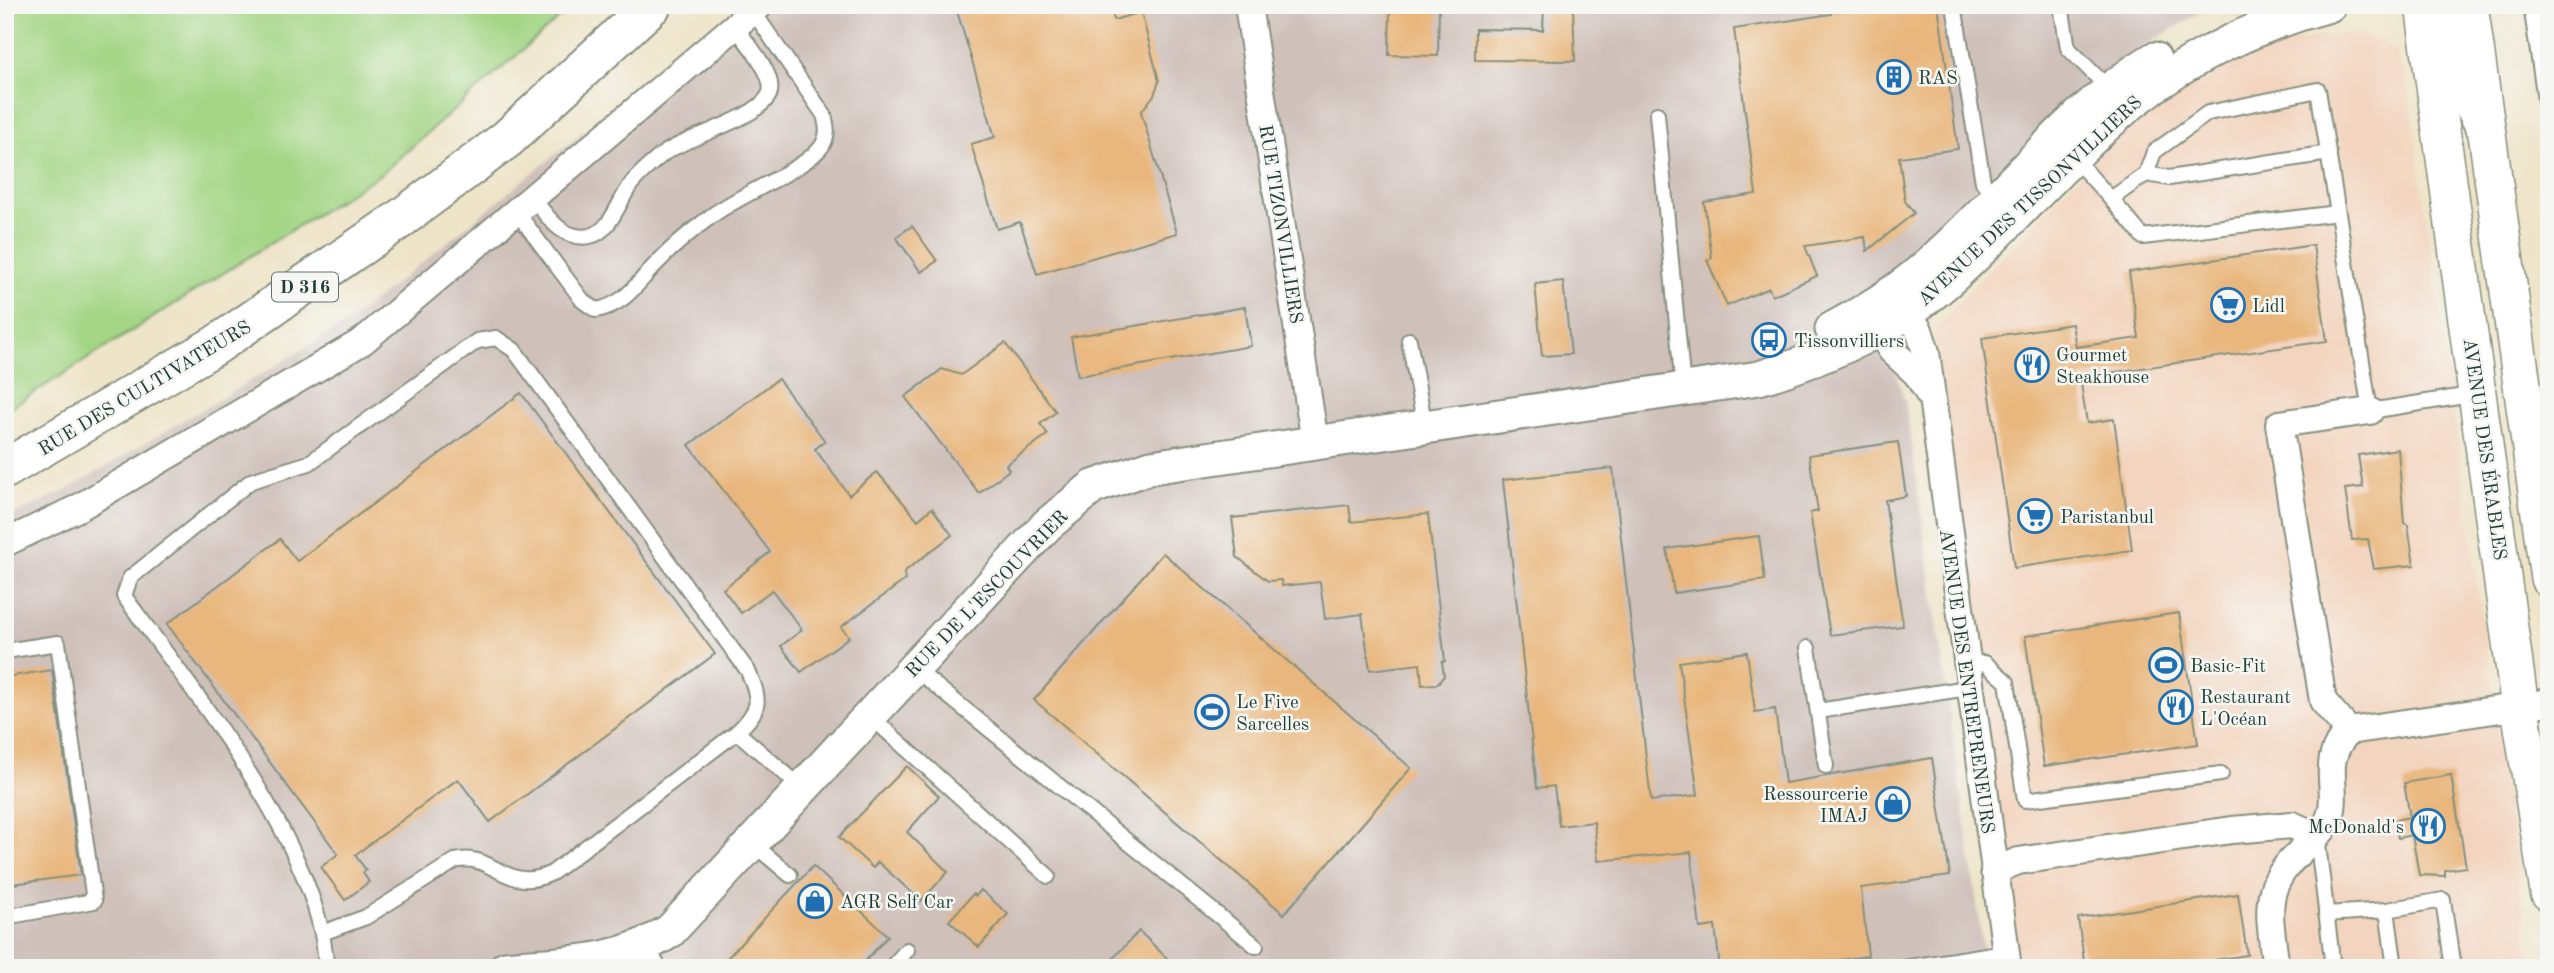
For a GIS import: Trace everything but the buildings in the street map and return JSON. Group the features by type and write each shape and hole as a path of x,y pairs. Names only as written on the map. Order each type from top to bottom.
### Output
{"main road":[{"name":"RUE DES CULTIVATEURS","path":"5,469 150,385 288,299 507,139 652,5"},
{"path":"615,38 663,5"},
{"name":"AVENUE DES ÉRABLES","path":"2424,5 2479,394 2534,705 2549,892"},
{"path":"2469,5 2549,579"},
{"name":"RUE DES CULTIVATEURS","path":"5,445 216,320 372,215 497,121 579,70"}],"street":[{"name":"RUE TIZONVILLIERS","path":"1248,5 1314,443"},
{"name":"AVENUE DES TISSONVILLIERS","path":"1609,401 1683,388 1887,310 1929,264 2004,208 2180,43 2262,5"},
{"name":"AVENUE DES TISSONVILLIERS","path":"2118,99 2272,25 2329,5"},
{"path":"2445,5 2460,82 2488,137"},
{"path":"5,543 78,508 363,341 749,14"},
{"name":"AVENUE DES ENTREPRENEURS","path":"1887,310 1895,356 1917,374 1929,394 2006,960"},
{"name":"RUE DE L'ESCOUVRIER","path":"506,968 610,958 647,958 1048,525 1093,487 1152,467 1609,401"},
{"path":"2349,731 2323,701 2279,424 2370,411"},
{"path":"2276,968 2269,911 2271,893 2280,872 2328,825 2334,808 2331,757 2338,741 2349,731 2534,705"},
{"path":"1994,871 2018,861 2232,830 2292,825 2316,836"}],"lane":[{"path":"1954,5 1983,182 2004,208"},
{"path":"2061,5 2068,48 2118,99"},
{"path":"2531,5 2542,28 2549,127"},
{"path":"524,204 583,301 596,310 613,307 627,297 655,266 712,215 806,161 822,146 828,132 824,115 749,14"},
{"path":"524,204 561,232 577,237 593,236 602,229 630,185 654,161 672,147 756,108 769,95 771,83 749,14"},
{"path":"2111,199 2146,174 2154,152 2208,113 2318,90 2370,411 2479,394"},
{"path":"1657,114 1683,388"},
{"path":"2065,148 2143,237 2338,214"},
{"path":"2146,174 2169,177 2329,153"},
{"path":"322,933 366,917 455,861 469,857 521,881 535,881 543,877 737,732 753,717 759,697 748,671 514,350 496,338 477,341 309,463 251,481 130,578 124,596 253,777 309,887 322,933 326,968"},
{"path":"1409,341 1425,427"},
{"path":"5,651 58,643 94,901 5,917"},
{"path":"1808,648 1826,766"},
{"path":"1818,710 1967,676 1985,663 2007,682 2025,800 2221,775"},
{"path":"914,668 1256,946"},
{"path":"870,716 1048,876"},
{"path":"737,732 803,789"},
{"path":"2316,836 2333,968"},
{"path":"752,843 790,875"},
{"path":"2326,914 2388,910 2443,900 2453,968"},
{"path":"2388,910 2395,968"},
{"path":"891,968 907,950"},
{"path":"1904,968 2006,960"}],"shaded area":[{"path":"740,5 2212,5 2120,61 1955,224 1870,292 1905,401 1986,968 5,968 5,519 65,491 346,324"},
{"path":"2351,33 2380,41 2396,52 2407,80 2531,968 2021,968 1933,347 1933,330 2102,151 2156,110 2241,60 2290,42"}],"green space":[{"path":"5,5 574,5 382,173 5,411"}],"place":[{"name":"RAS","path":"1894,77"},
{"name":"Lidl","path":"2228,305"},
{"name":"Tissonvilliers","path":"1769,340"},
{"name":"Gourmet Steakhouse","path":"2032,365"},
{"name":"Paristanbul","path":"2035,516"},
{"name":"Basic-Fit","path":"2166,665"},
{"name":"Restaurant L'Océan","path":"2176,707"},
{"name":"Le Five Sarcelles","path":"1212,712"},
{"name":"Ressourcerie IMAJ","path":"1893,804"},
{"name":"McDonald's","path":"2428,826"},
{"name":"AGR Self Car","path":"815,901"}]}
